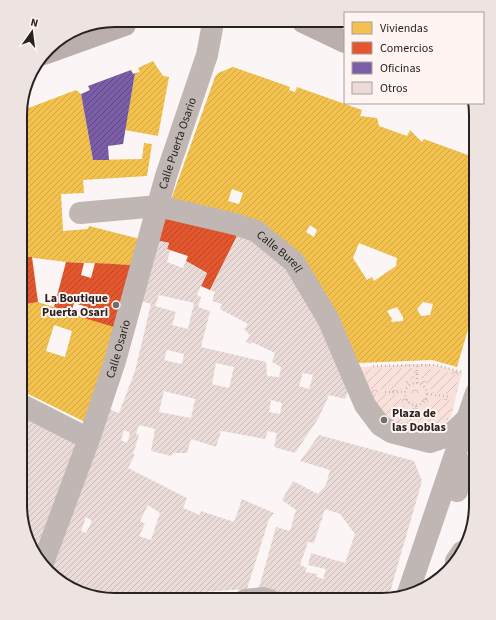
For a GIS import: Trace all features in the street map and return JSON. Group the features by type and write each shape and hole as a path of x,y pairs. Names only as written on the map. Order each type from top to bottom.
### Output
{"main road":[{"path":"56,50 119,27"},
{"path":"314,27 344,42"}],"street":[{"name":"Calle Puerta Osario","path":"158,206 199,82 207,55 212,27"},
{"path":"80,213 158,206"},
{"name":"Calle Burell","path":"158,206 235,224 256,231 294,262 328,319 365,405 372,416 391,432 415,439"},
{"name":"Calle Osario","path":"45,558 116,361 158,206"},
{"path":"430,578 466,474 468,418 466,396"},
{"path":"27,408 89,439"},
{"path":"415,439 430,442 443,439 450,435 468,418"},
{"path":"415,439 466,474"},
{"path":"411,587 466,474"}],"path":[{"path":"371,366 417,364 436,365 462,372"},
{"path":"417,364 417,383"},
{"path":"417,383 425,388 427,394 425,401 416,406 406,400 405,392 410,385 417,383"},
{"path":"399,392 405,392"},
{"path":"427,394 466,396"},
{"path":"416,406 416,411"}],"green space":[{"path":"417,364 436,365 462,372 451,417 442,428 424,433 380,416 360,367"},
{"path":"414,368 414,378 406,381 400,390 368,389 364,369"},
{"path":"421,369 436,369 459,376 454,395 432,392 427,382 421,378"},
{"path":"369,394 399,395 403,405 413,411 413,427 386,417"},
{"path":"432,398 453,401 449,416 441,426 424,430 424,422 420,421 420,410 427,407"}],"building: Viviendas":[{"path":"153,61 163,76 169,77 158,136 125,130 135,73 140,72 138,68"},
{"path":"233,67 290,87 289,90 295,92 297,87 362,110 360,116 377,118 379,126 407,136 410,130 422,142 424,139 469,155 469,326 457,367 432,360 357,363 317,285 205,208 171,200 215,77 218,73","holes":["232,189 243,193 239,204 228,201","310,225 317,230 314,237 306,232","359,243 397,258 396,266 374,281 372,277 367,280 353,258","423,302 433,304 430,315 421,316 417,309","397,307 403,317 403,321 391,322 392,319 387,311"]},
{"path":"76,90 81,94 93,160 142,159 144,143 152,144 147,176 83,180 84,193 61,194 63,231 88,229 89,226 140,239 133,265 66,262 27,257 28,108"},
{"path":"38,302 117,328 87,423 27,393 27,304","holes":["54,325 72,331 65,357 46,351"]}],"building: Comercios":[{"path":"161,215 239,232 210,290 201,286 207,273 186,261 188,256 167,249 169,243 155,240"},
{"path":"27,257 32,257 38,302 27,304"},
{"path":"66,262 84,263 81,275 91,278 95,263 133,265 117,328 81,317 84,306 74,303 71,313 54,307"}],"building: Oficinas":[{"path":"131,70 133,74 135,73 123,144 108,146 109,160 93,160 81,94 90,90 88,86"},
{"path":"469,455 469,466 466,465"}],"building: Otros":[{"path":"239,232 288,266 324,325 349,389 345,399 329,395 318,419 295,453 274,447 277,433 268,431 265,439 221,431 216,447 191,439 187,453 173,453 171,456 151,451 155,429 139,425 136,434 139,435 133,454 135,455 128,468 187,498 183,508 200,515 201,511 234,522 242,499 274,513 269,519 247,589 187,593 110,593 93,590 71,581 51,565 108,409 119,413 135,371 151,304 138,300 155,240 169,243 167,249 170,250 167,262 183,268 186,261 207,273 197,295 201,297 198,307 210,311 201,347 266,362 267,376 279,377 281,367 272,362 275,353 252,342 250,344 246,342 250,335 244,329 248,324 220,309 222,304 212,301 215,292 210,290","holes":["159,295 194,303 188,329 172,325 176,312 155,306","167,350 184,354 182,364 164,360","216,363 234,367 229,388 212,384","303,373 313,375 309,389 299,386","164,391 195,399 191,418 159,412","271,400 282,403 280,414 269,412","124,430 130,433 127,443 121,440","148,505 160,513 151,540 139,536 145,524 140,521","86,517 92,521 86,533 81,531"]},
{"path":"27,420 78,445 40,551 30,527 28,516"},
{"path":"319,435 414,461 422,481 390,592 265,593 258,591 276,527 290,531 296,510 282,500 293,481 318,494 326,485 330,470 300,461","holes":["325,509 340,514 355,534 345,563 311,553 308,565 326,569 323,579 317,577 317,574 305,572 307,568 300,565 308,542 314,543"]}],"place":[{"name":"La Boutique Puerta Osari","path":"116,305"},
{"name":"Plaza de las Doblas","path":"384,420"}]}
